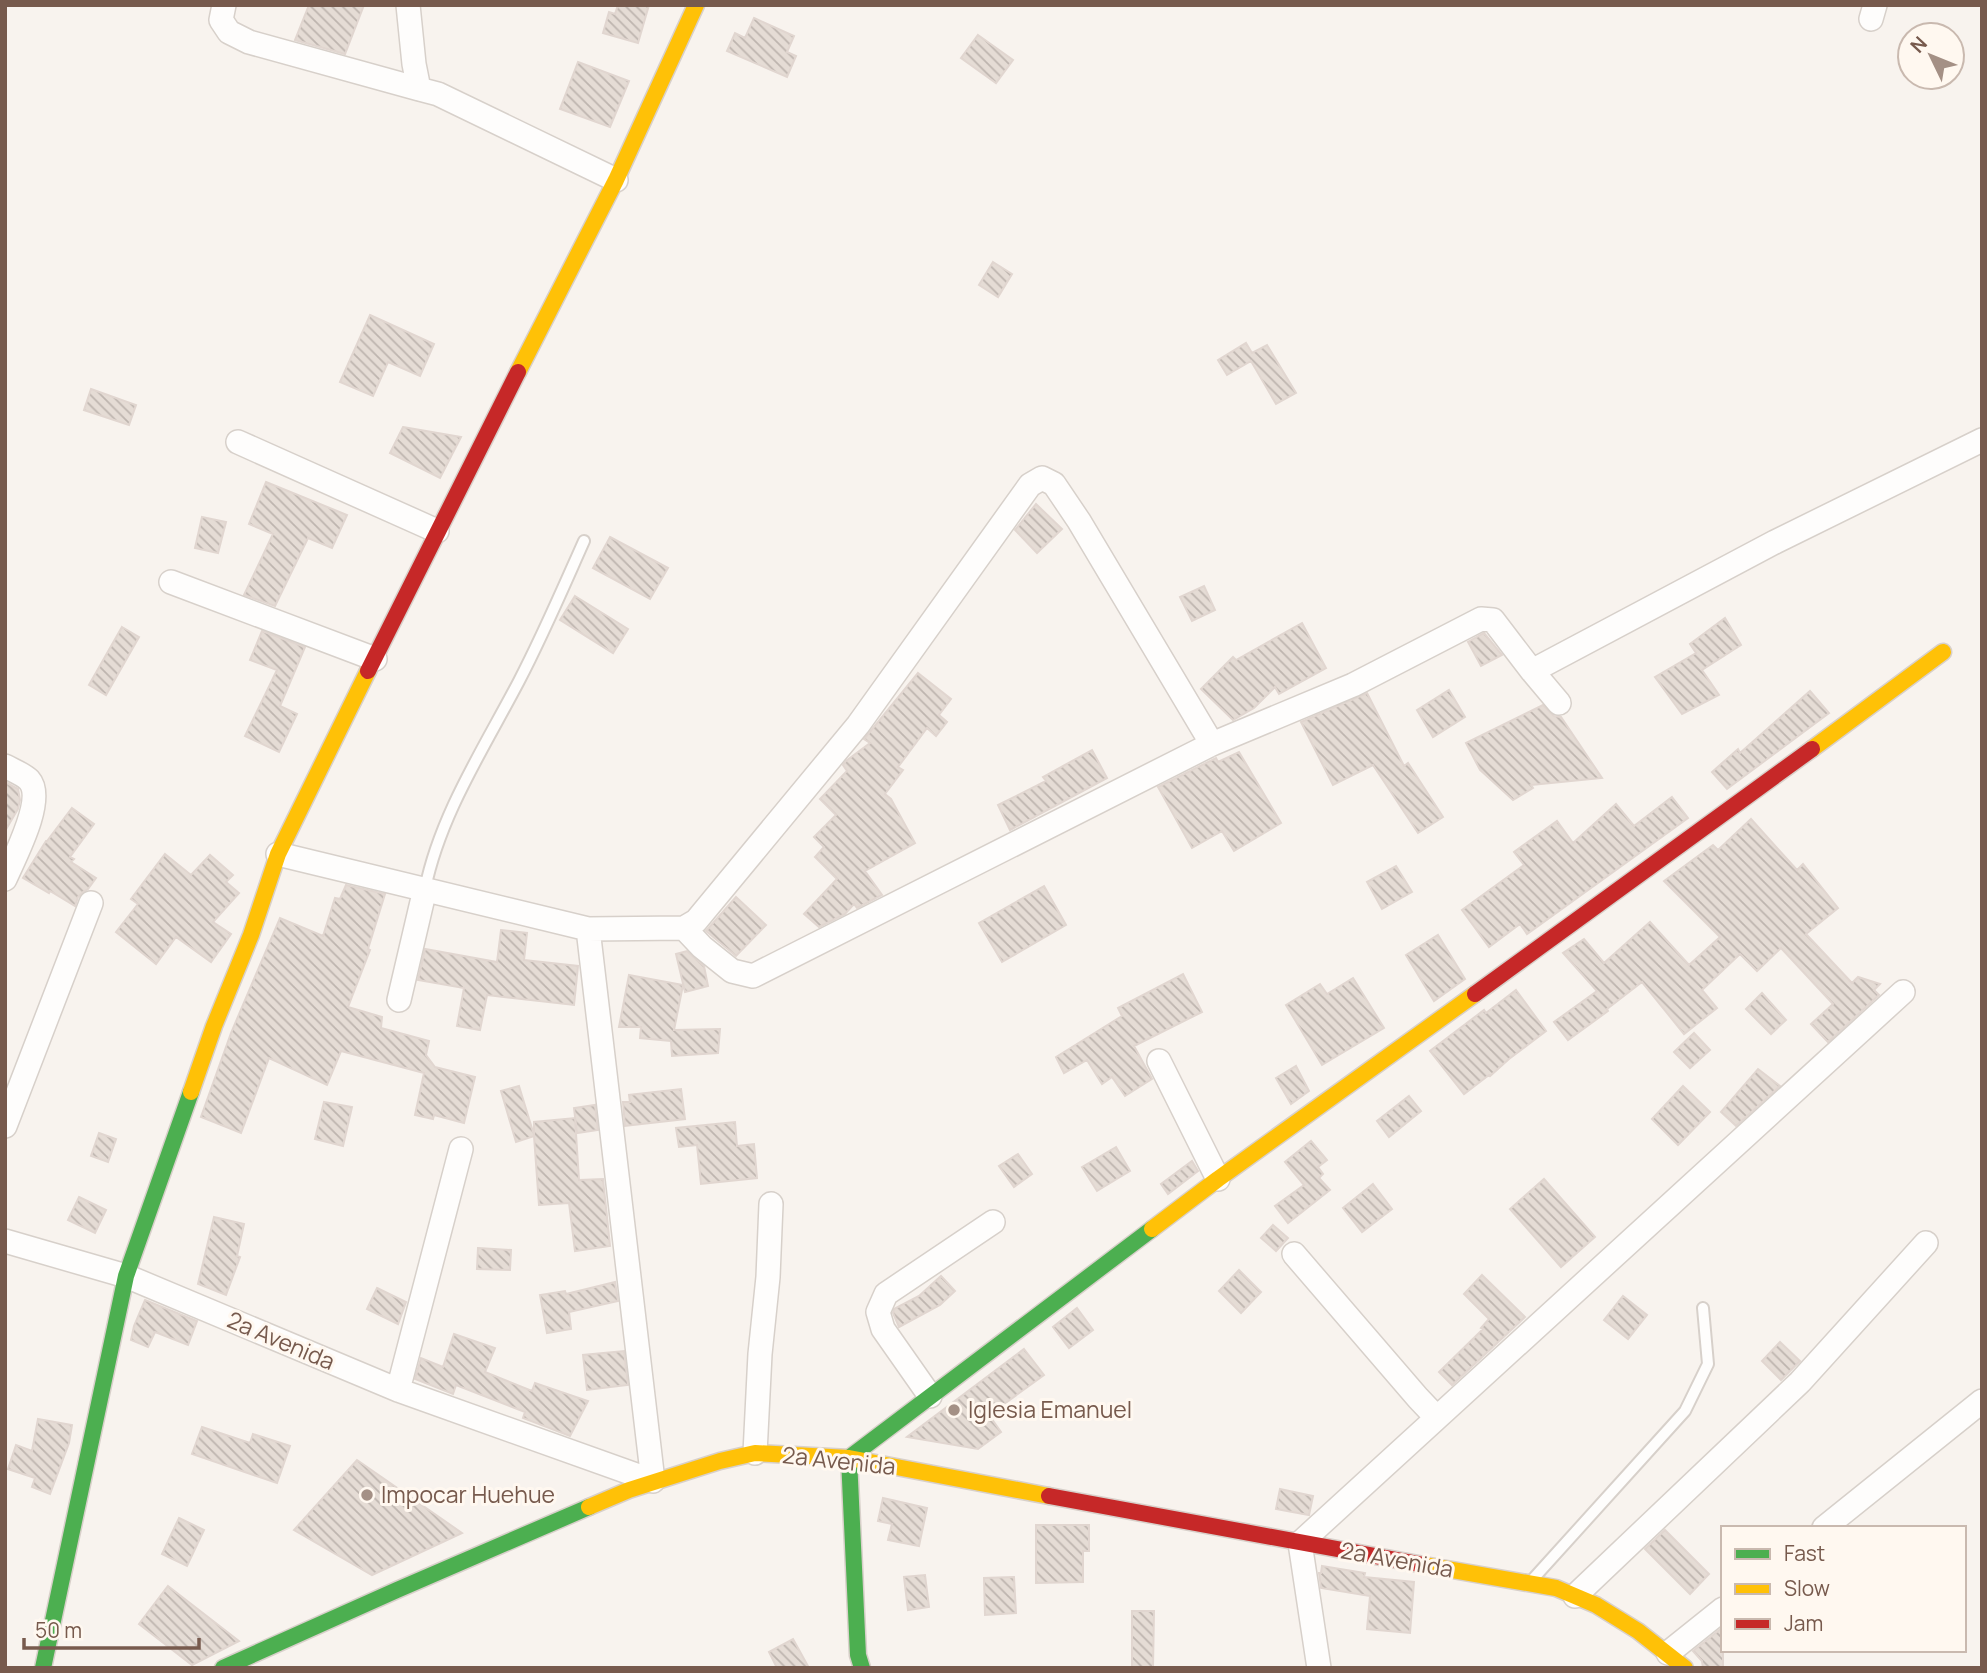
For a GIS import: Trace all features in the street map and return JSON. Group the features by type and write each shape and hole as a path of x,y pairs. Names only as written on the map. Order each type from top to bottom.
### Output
{"street":[{"path":"224,5 221,20 229,32 249,42 438,94 616,180"},
{"path":"408,5 419,89"},
{"path":"43,1668 126,1276 278,854 437,531 616,180 696,5"},
{"path":"1532,671 1775,542 1982,440"},
{"path":"238,442 437,531"},
{"path":"278,854 588,929 684,928 696,921 858,725 1030,485 1042,478 1054,484 1079,521 1212,744"},
{"path":"171,582 376,659"},
{"path":"684,928 702,947 732,971 753,976 1212,744 1353,685 1481,619 1493,620 1559,703"},
{"path":"862,1668 858,1643 849,1458 1218,1179 1653,866 1943,652"},
{"path":"5,765 29,780 35,792 32,813 5,879"},
{"path":"399,1000 425,889"},
{"path":"5,1126 91,903"},
{"path":"223,1668 242,1664 422,1579 653,1481 588,929"},
{"path":"1319,1668 1300,1543 1903,992"},
{"path":"1159,1061 1218,1179"},
{"path":"398,1390 461,1149"},
{"path":"755,1453 771,1204"},
{"path":"930,1396 883,1329 878,1312 886,1294 993,1222"},
{"name":"2a Avenida","path":"5,1241 126,1276 398,1390 653,1481 755,1453 849,1458 1556,1588 1596,1605 1677,1660"},
{"path":"1575,1596 1800,1382 1926,1242"},
{"path":"1294,1254 1436,1417"},
{"path":"1826,1526 1982,1401"},
{"path":"1677,1660 1721,1611"}],"lane":[{"path":"425,889 444,824 531,659 584,541"},
{"path":"1528,1584 1685,1410 1708,1364 1703,1308"}],"building":[{"path":"309,5 364,5 345,54 295,40"},
{"path":"618,5 649,5 638,43 603,33 609,12 615,14"},
{"path":"754,18 794,36 787,52 796,56 787,77 727,51 735,33 745,38"},
{"path":"978,35 1013,60 996,83 961,58"},
{"path":"578,62 629,81 610,127 560,109"},
{"path":"993,262 1012,274 998,297 979,285"},
{"path":"370,315 434,344 420,376 388,362 373,396 340,382"},
{"path":"1246,343 1252,353 1267,345 1296,393 1276,404 1251,361 1227,375 1218,360"},
{"path":"91,389 136,405 129,425 84,410"},
{"path":"403,427 461,437 440,478 390,453"},
{"path":"266,482 347,515 332,548 308,538 275,606 244,595 273,534 249,524"},
{"path":"1036,504 1062,529 1037,553 1015,530"},
{"path":"202,517 226,522 218,553 195,548"},
{"path":"610,537 668,568 650,599 593,568"},
{"path":"1204,586 1215,610 1192,621 1180,597"},
{"path":"575,596 628,629 613,653 560,620"},
{"path":"1725,618 1741,645 1702,670 1719,695 1682,714 1655,677 1696,653 1690,644"},
{"path":"1302,623 1326,668 1279,694 1275,687 1254,708 1233,720 1201,689 1233,657 1236,660"},
{"path":"122,627 139,637 106,695 89,685"},
{"path":"262,631 305,647 280,706 297,714 279,752 245,736 277,670 250,660"},
{"path":"1484,633 1502,655 1481,666 1468,642"},
{"path":"918,673 951,699 939,715 947,722 936,736 927,728 898,767 903,770 885,794 891,799 915,843 865,871 882,895 857,908 854,904 845,914 819,927 804,914 837,879 815,857 824,847 814,837 836,815 820,799 847,771 843,765 846,761 870,743 864,739"},
{"path":"1449,690 1465,717 1433,737 1417,710"},
{"path":"1810,691 1829,713 1727,789 1712,772 1738,749 1740,753"},
{"path":"1367,693 1404,766 1408,763 1443,817 1418,833 1373,765 1333,785 1301,722"},
{"path":"1543,705 1554,716 1561,717 1602,778 1531,785 1533,788 1513,800 1480,770 1466,743"},
{"path":"1092,750 1107,778 1010,830 998,805 1046,781 1043,777"},
{"path":"1239,752 1281,823 1234,851 1222,831 1192,848 1158,787 1216,758 1218,762"},
{"path":"5,782 18,789 20,800 18,809 5,831"},
{"path":"1672,797 1688,818 1527,934 1520,924 1489,947 1462,910 1524,865 1514,852 1557,821 1573,843 1616,804 1634,826"},
{"path":"72,808 94,824 70,857 74,859 71,862 96,878 78,897 75,906 23,878 46,841"},
{"path":"1751,819 1797,870 1803,864 1838,908 1806,934 1852,983 1858,977 1880,984 1874,990 1879,995 1828,1042 1811,1024 1833,1004 1781,948 1757,971 1740,954 1702,990 1717,1008 1684,1034 1642,982 1568,1040 1554,1022 1597,991 1563,953 1584,939 1604,963 1650,922 1689,965 1720,937 1664,881 1713,845 1718,850"},
{"path":"165,854 191,875 210,855 233,875 226,882 239,893 213,922 231,934 211,962 176,937 156,964 116,932 138,904 131,899"},
{"path":"1396,866 1412,892 1382,909 1367,882"},
{"path":"346,885 385,894 368,949 370,950 348,1007 382,1017 381,1028 429,1041 426,1055 435,1067 475,1077 464,1123 434,1115 433,1119 415,1115 424,1073 341,1051 327,1085 269,1058 241,1133 201,1117 231,1033 280,918 323,936 335,898 340,899"},
{"path":"1044,886 1066,925 1002,962 979,923"},
{"path":"736,897 766,925 736,956 706,931"},
{"path":"501,930 527,933 524,960 578,966 574,1005 487,995 480,1030 457,1026 464,988 418,980 425,949 497,962"},
{"path":"1438,935 1465,979 1434,1001 1406,955"},
{"path":"687,951 704,966 708,986 685,992 676,954"},
{"path":"1183,974 1202,1012 1134,1046 1152,1079 1125,1096 1112,1077 1102,1084 1087,1060 1064,1073 1056,1057 1122,1016 1118,1008"},
{"path":"629,975 683,985 674,1030 720,1029 718,1053 672,1056 671,1041 640,1038 641,1027 619,1027"},
{"path":"1353,978 1384,1028 1322,1065 1286,1005 1320,984 1327,994"},
{"path":"1516,990 1546,1031 1464,1094 1430,1051 1484,1010 1486,1013"},
{"path":"1762,993 1786,1020 1771,1034 1746,1009"},
{"path":"1694,1033 1710,1050 1690,1068 1674,1052"},
{"path":"1296,1066 1309,1091 1291,1104 1276,1078"},
{"path":"1758,1069 1780,1086 1736,1126 1721,1112"},
{"path":"519,1086 534,1135 534,1122 575,1118 579,1180 603,1179 610,1246 575,1251 569,1203 539,1205 534,1136 516,1142 501,1091"},
{"path":"1683,1086 1710,1112 1678,1145 1652,1119"},
{"path":"681,1089 685,1119 625,1126 623,1102 630,1102 629,1095"},
{"path":"1409,1096 1421,1111 1389,1137 1377,1121"},
{"path":"324,1102 352,1107 343,1146 315,1139"},
{"path":"595,1105 598,1130 577,1133 574,1108"},
{"path":"735,1122 737,1146 754,1144 757,1178 701,1184 697,1145 679,1147 676,1128"},
{"path":"99,1133 116,1139 108,1162 91,1156"},
{"path":"1311,1141 1327,1160 1318,1167 1323,1174 1319,1178 1330,1190 1288,1223 1275,1206 1304,1185 1285,1162"},
{"path":"1116,1147 1130,1171 1097,1191 1082,1167"},
{"path":"1018,1154 1032,1174 1014,1187 999,1166"},
{"path":"1192,1161 1198,1171 1168,1194 1161,1184"},
{"path":"1544,1179 1595,1237 1561,1267 1510,1209"},
{"path":"1373,1184 1392,1209 1362,1232 1343,1208"},
{"path":"79,1197 106,1210 95,1233 68,1220"},
{"path":"214,1217 244,1224 237,1256 240,1257 226,1295 198,1284"},
{"path":"1273,1225 1288,1238 1276,1251 1261,1238"},
{"path":"478,1248 511,1250 510,1270 477,1269"},
{"path":"1239,1270 1261,1292 1241,1313 1219,1291"},
{"path":"1482,1275 1525,1317 1452,1385 1439,1372 1483,1329 1481,1328 1489,1319 1464,1294"},
{"path":"941,1276 955,1291 940,1305 899,1327 894,1309 919,1296"},
{"path":"615,1282 618,1301 569,1312 571,1329 547,1333 540,1295 565,1291 566,1294"},
{"path":"377,1288 406,1302 398,1324 367,1309"},
{"path":"1623,1296 1647,1315 1628,1339 1604,1320"},
{"path":"145,1300 197,1321 188,1345 155,1332 148,1347 131,1340"},
{"path":"1077,1308 1093,1330 1069,1348 1053,1327"},
{"path":"454,1334 495,1348 485,1372 532,1391 535,1383 588,1401 570,1436 523,1418 525,1412 456,1385 453,1394 415,1379 421,1358 443,1367"},
{"path":"1780,1342 1800,1361 1781,1380 1762,1361"},
{"name":"Iglesia Emanuel","path":"1024,1349 1044,1375 989,1415 1001,1432 978,1449 907,1437"},
{"path":"624,1351 628,1385 587,1390 583,1355"},
{"path":"38,1419 72,1425 69,1443 50,1494 32,1487 35,1478 8,1469 16,1445 32,1451"},
{"path":"202,1427 250,1443 253,1434 290,1446 277,1483 192,1454"},
{"name":"Impocar Huehue","path":"357,1460 462,1533 372,1575 294,1530"},
{"path":"1280,1489 1313,1496 1309,1515 1276,1509"},
{"path":"883,1498 927,1508 919,1546 888,1540 892,1524 878,1521"},
{"path":"179,1518 204,1530 187,1566 162,1554"},
{"path":"1036,1525 1089,1525 1089,1551 1083,1551 1083,1582 1036,1583"},
{"path":"1665,1530 1709,1574 1690,1594 1645,1549"},
{"path":"1322,1566 1365,1573 1364,1577 1414,1582 1410,1633 1367,1629 1370,1596 1321,1588 1319,1573"},
{"path":"925,1575 929,1607 908,1610 904,1577"},
{"path":"1014,1577 1016,1613 985,1615 984,1578"},
{"path":"168,1586 239,1641 192,1665 139,1624"},
{"path":"1132,1611 1154,1611 1153,1668 1132,1668"},
{"path":"1721,1629 1723,1668 1703,1668 1702,1661 1693,1651"},
{"path":"793,1639 809,1668 777,1668 769,1652"}],"traffic: fast":[{"path":"43,1668 126,1276 191,1092"},
{"path":"862,1668 858,1655 849,1458 1152,1229"},
{"path":"223,1668 589,1507"}],"traffic: slow":[{"path":"518,372 616,180 696,5"},
{"path":"1812,749 1943,652"},
{"path":"191,1092 251,935 278,854 368,671"},
{"path":"1152,1229 1475,994"},
{"path":"589,1507 629,1490 720,1461 755,1453 849,1458 1049,1496"},
{"path":"1424,1565 1556,1588 1596,1605 1638,1631 1685,1668"}],"traffic: jam":[{"path":"368,671 518,372"},
{"path":"1475,994 1812,749"},
{"path":"1049,1496 1424,1565"}],"place":[{"name":"Iglesia Emanuel","path":"954,1410"},
{"name":"Impocar Huehue","path":"367,1495"}]}
